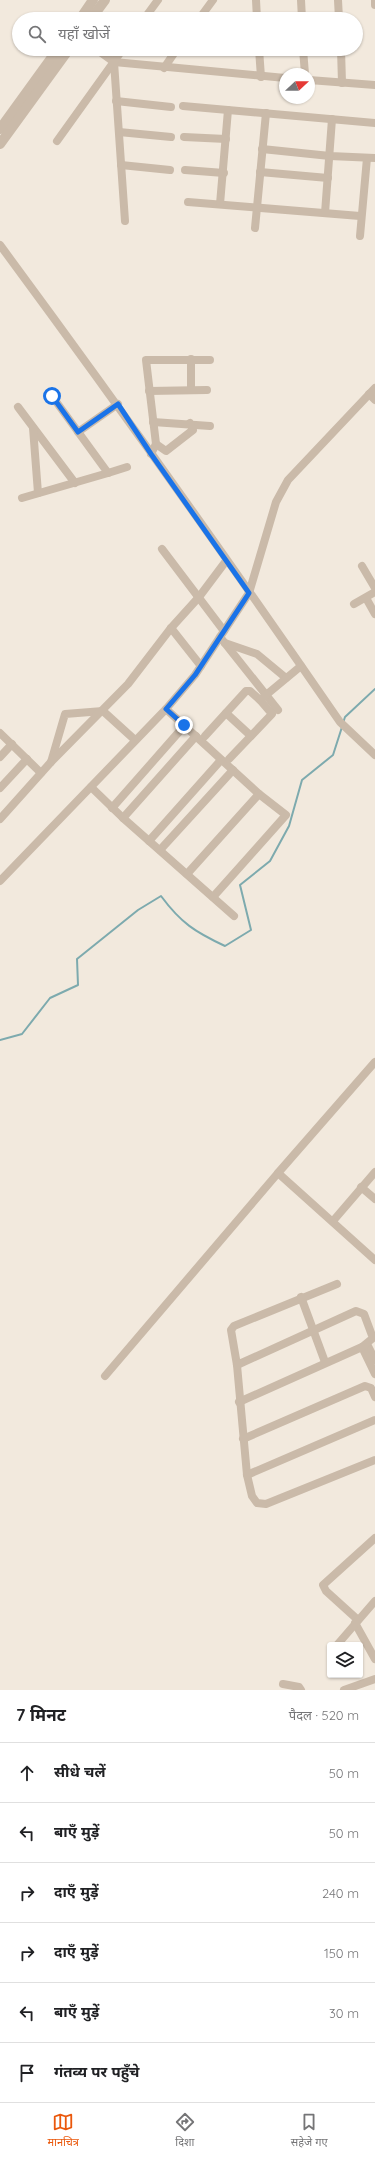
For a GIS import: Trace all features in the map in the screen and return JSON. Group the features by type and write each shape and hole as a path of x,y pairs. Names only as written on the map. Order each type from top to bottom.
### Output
{"street":[{"path":"85,12 94,0"},
{"path":"96,12 105,0"},
{"path":"149,12 158,0"},
{"path":"204,12 213,0"},
{"path":"256,0 257,12"},
{"path":"301,0 302,12"},
{"path":"338,0 339,12"},
{"path":"375,0 375,5"},
{"path":"0,129 53,56"},
{"path":"0,144 64,56"},
{"path":"106,56 114,62 164,68 279,78"},
{"path":"57,141 118,56"},
{"path":"164,68 172,56"},
{"path":"260,56 261,77"},
{"path":"304,56 305,68"},
{"path":"341,56 342,83"},
{"path":"114,62 125,221"},
{"path":"315,81 375,85"},
{"path":"116,101 171,107"},
{"path":"183,106 375,123"},
{"path":"220,204 224,172 228,110"},
{"path":"255,228 266,113"},
{"path":"325,213 332,119"},
{"path":"119,132 171,137"},
{"path":"184,137 226,139"},
{"path":"262,149 330,156 371,158 360,216 360,236"},
{"path":"121,165 170,170"},
{"path":"185,170 224,172"},
{"path":"260,172 328,178"},
{"path":"188,202 360,216"},
{"path":"0,245 118,404 226,561 343,724 375,755"},
{"path":"191,359 191,390"},
{"path":"151,454 156,444 146,360 210,360"},
{"path":"1,878 91,788 166,709 201,666 223,637 249,593 276,502 288,480 372,397 375,388"},
{"path":"149,391 207,390"},
{"path":"52,396 108,473"},
{"path":"78,432 118,404"},
{"path":"18,407 75,483"},
{"path":"153,422 210,426"},
{"path":"151,454 166,450 193,430 190,424"},
{"path":"33,428 38,493"},
{"path":"156,444 166,450"},
{"path":"22,498 127,467"},
{"path":"149,841 184,801 272,714 263,697 223,637 199,597 162,549"},
{"path":"0,819 51,762 128,684 171,628 199,597 226,561"},
{"path":"362,566 375,588"},
{"path":"354,604 375,592"},
{"path":"366,598 375,614"},
{"path":"171,628 201,666"},
{"path":"223,637 256,654 286,678"},
{"path":"263,697 301,666"},
{"path":"122,818 159,777 248,690 263,697 278,710"},
{"path":"166,709 184,725 200,736 259,794 286,815 213,897"},
{"path":"51,762 65,714 103,711 135,740"},
{"path":"226,713 251,736"},
{"path":"112,808 184,725"},
{"path":"0,733 41,773"},
{"path":"0,757 12,744"},
{"path":"0,788 27,759"},
{"path":"148,767 159,777"},
{"path":"160,850 233,770"},
{"path":"91,788 122,818 188,874 234,916"},
{"path":"188,874 259,794"},
{"path":"184,801 196,811"},
{"path":"105,1376 375,1062"},
{"path":"332,1221 375,1172"},
{"path":"278,1173 375,1260"},
{"path":"362,1188 375,1199"},
{"path":"337,1284 234,1326 231,1330 237,1365 239,1402 247,1475 252,1496 258,1503 266,1504 375,1460"},
{"path":"301,1298 325,1362"},
{"path":"237,1365 356,1311 364,1314 368,1345 375,1374"},
{"path":"368,1345 375,1360"},
{"path":"239,1402 325,1362 368,1345"},
{"path":"243,1439 365,1386 371,1388 375,1397"},
{"path":"247,1475 375,1420"},
{"path":"375,1538 324,1585 326,1591 357,1622 375,1659"},
{"path":"340,1642 375,1601"},
{"path":"344,1690 375,1679"},
{"path":"283,1684 299,1687 301,1690"}],"waterway":[{"path":"343,723 345,717 375,689"},
{"path":"0,1040 22,1034 50,998 78,985 77,959 138,910 161,896 175,913 189,926 225,946 251,930 240,885 270,861 289,826 302,780 333,755 342,727"}],"route":[{"path":"52,396 78,432 118,404 151,454 249,593 195,675 166,709 184,725"}]}
